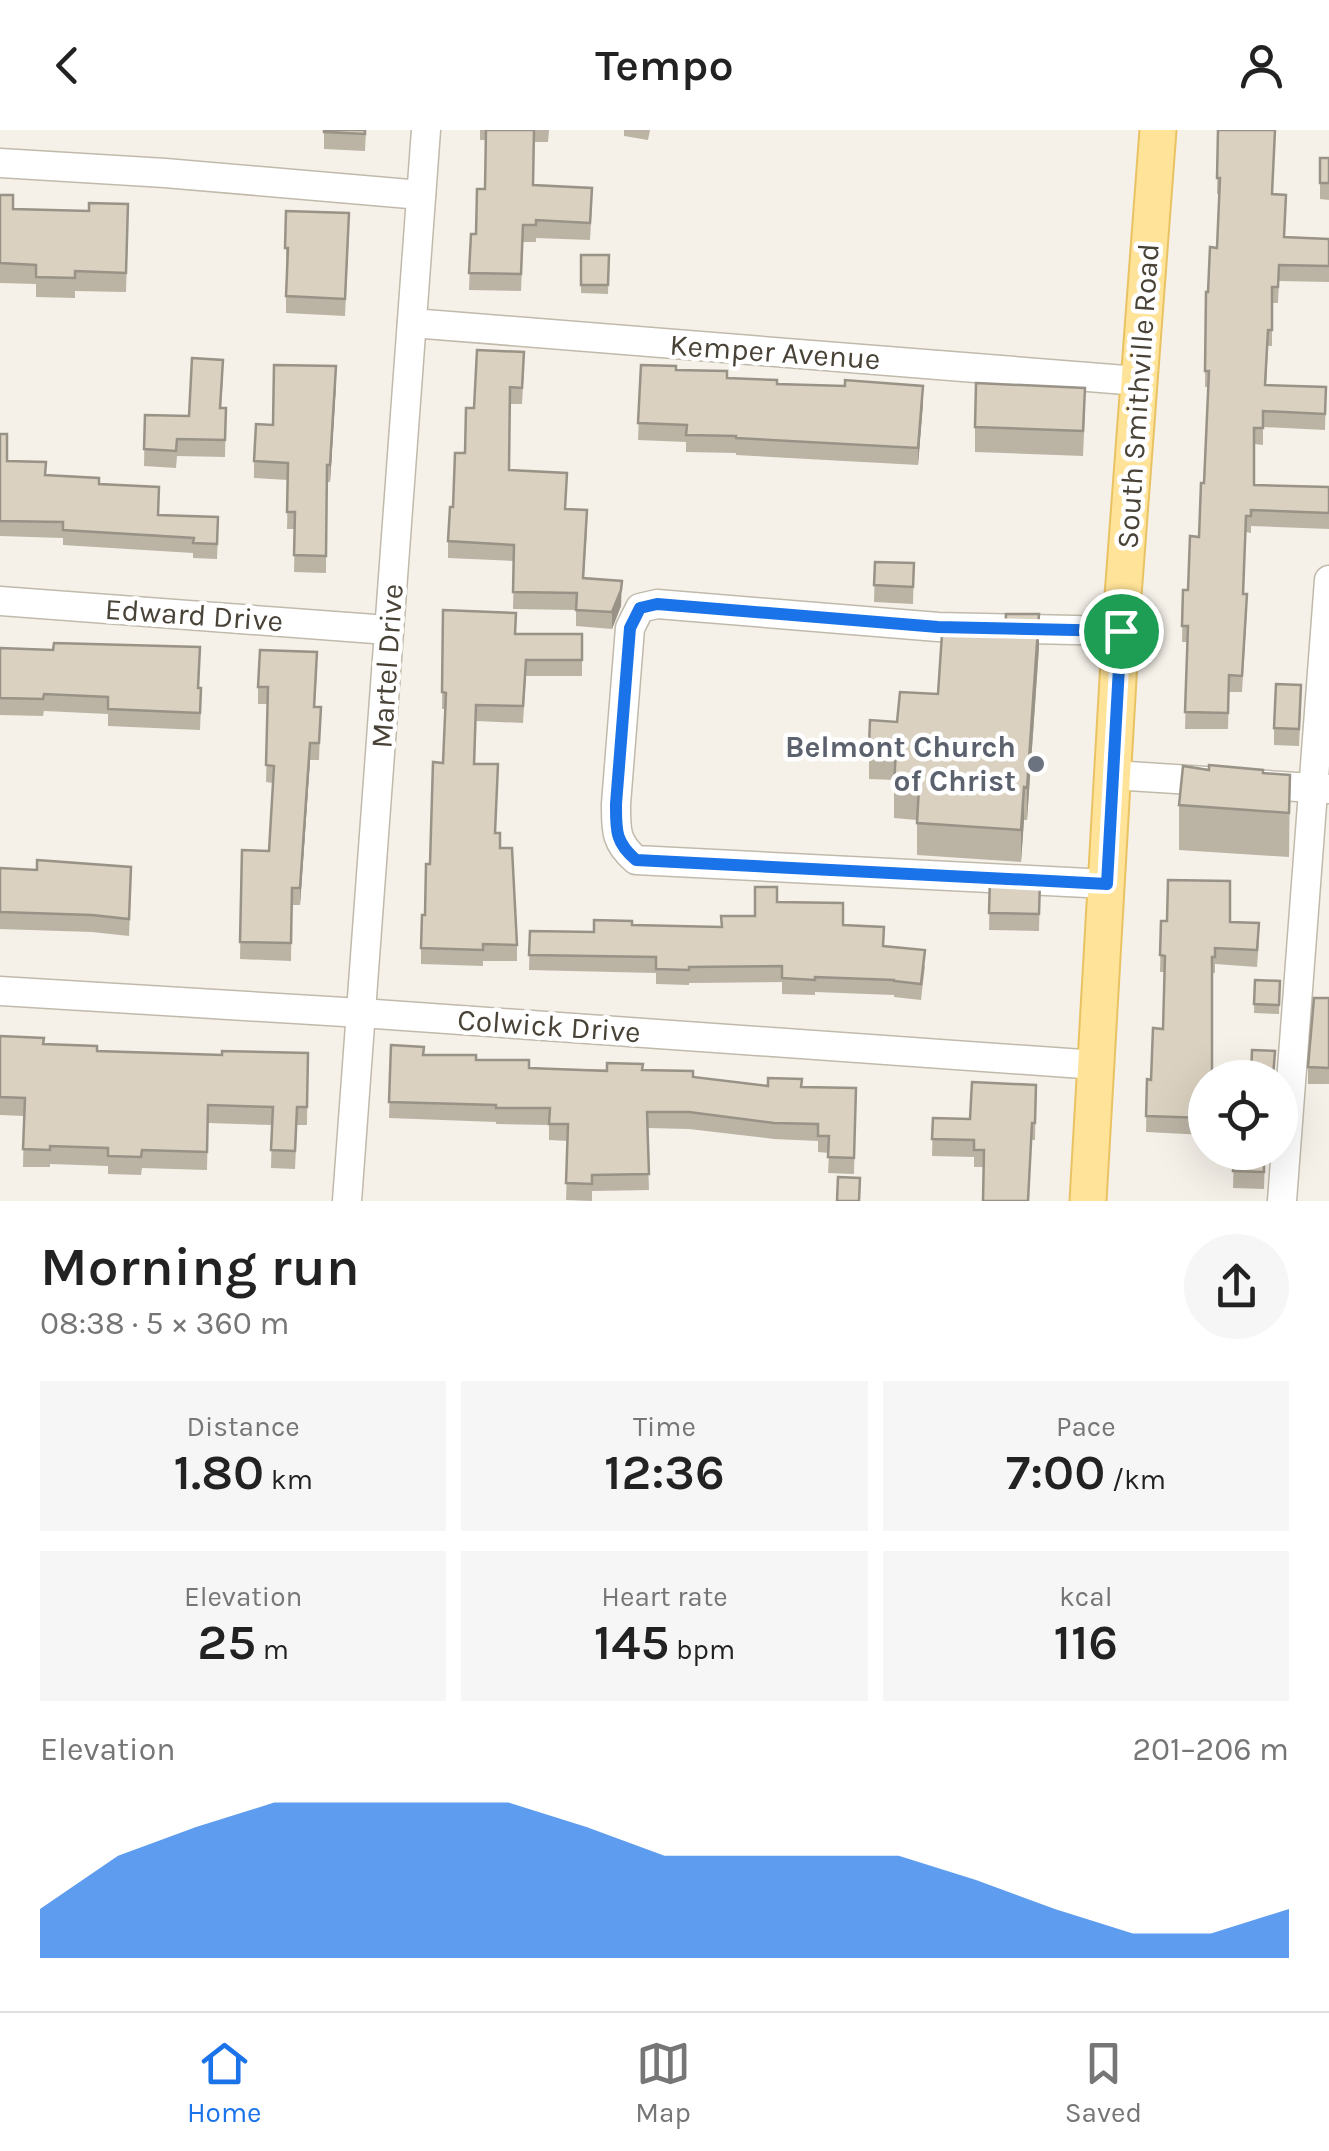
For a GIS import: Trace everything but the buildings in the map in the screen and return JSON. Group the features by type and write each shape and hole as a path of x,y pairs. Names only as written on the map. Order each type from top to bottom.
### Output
{"main road":[{"name":"South Smithville Road","path":"1088,1201 1121,631 1158,130"}],"street":[{"name":"Martel Drive","path":"347,1201 426,130"},
{"path":"0,163 166,172 421,195"},
{"name":"Kemper Avenue","path":"412,323 1138,381"},
{"path":"1282,1201 1321,788 1329,580"},
{"name":"Edward Drive","path":"0,601 388,630"},
{"path":"1107,884 636,860 623,848 616,831 616,804 630,628 640,608 657,604 938,627 1121,631"},
{"path":"1113,774 1321,788"},
{"name":"Colwick Drive","path":"0,991 1097,1065"}],"place":[{"name":"Belmont Church of Christ","path":"1036,764"}],"route":[{"path":"657,604 938,627 1121,631 1107,884 636,860 623,848 616,831 616,804 630,628 640,608 657,604"}]}
